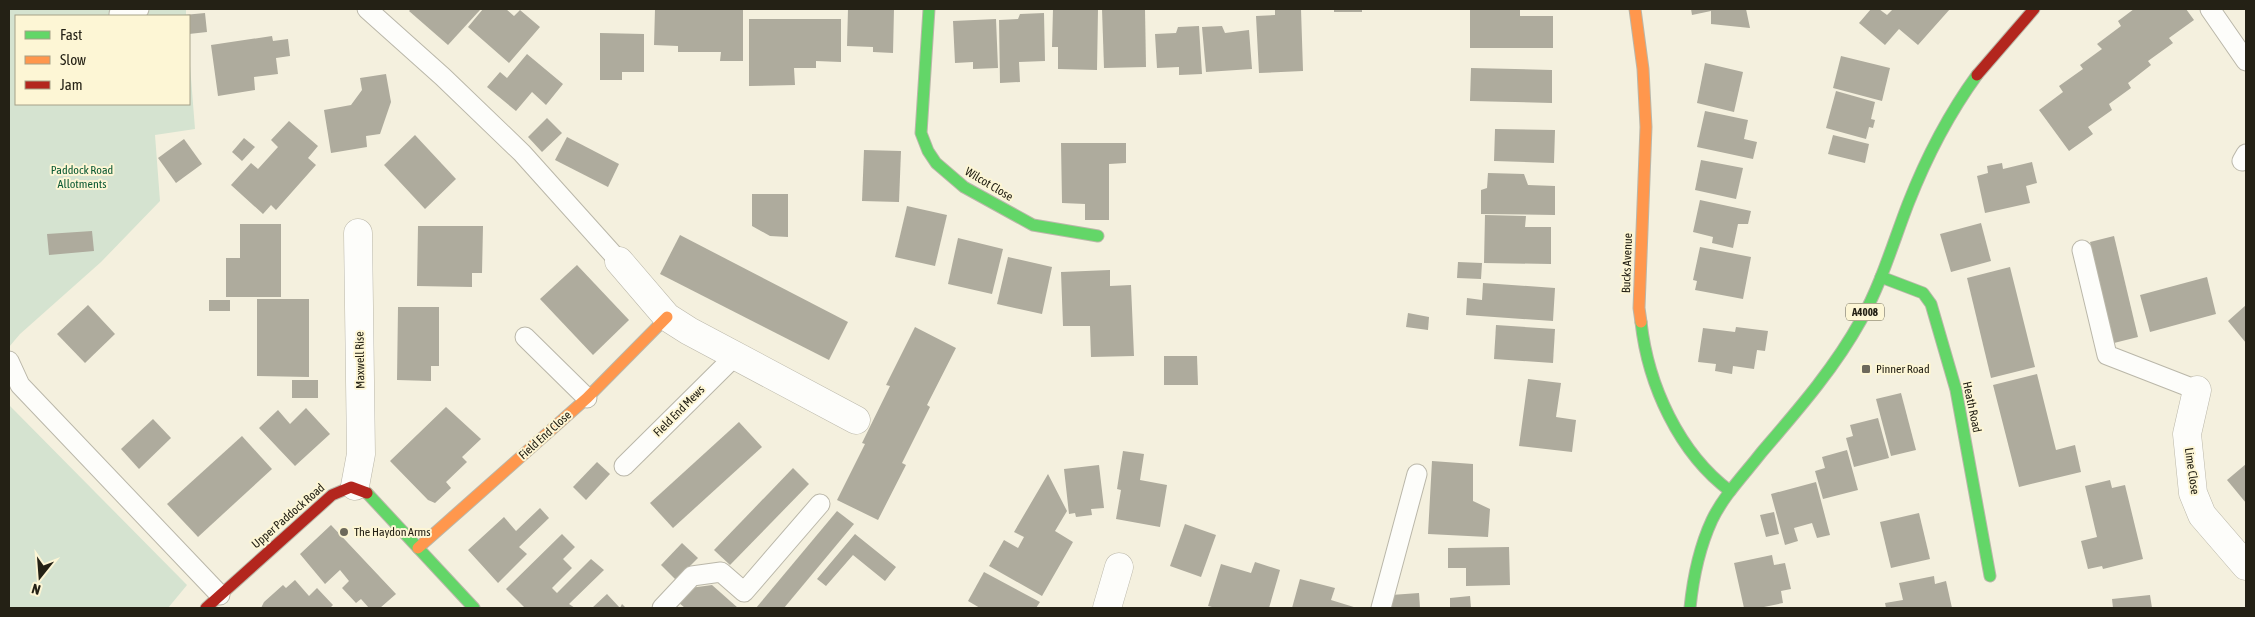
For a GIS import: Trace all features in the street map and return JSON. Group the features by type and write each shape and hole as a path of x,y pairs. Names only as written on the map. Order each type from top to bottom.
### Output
{"street":[{"name":"Wilcot Close","path":"928,9 921,133 936,163 964,187 1033,225 1098,236"},
{"name":"Bucks Avenue","path":"1634,9 1643,69 1646,127 1640,308 1643,343 1652,377 1671,419 1699,464 1730,491"},
{"name":"A4008","path":"1690,608 1700,554 1712,520 1730,491 1836,361 1862,320 1881,277 1908,203 1937,138 1961,95 2007,36 2034,9"},
{"name":"Maxwell Rise","path":"355,486 361,454 358,233"},
{"path":"619,261 667,317 735,356 856,420"},
{"name":"Heath Road","path":"1881,277 1923,293 1931,304 1956,390 1990,576"},
{"name":"Field End Close","path":"418,548 587,398 667,317"},
{"name":"Lime Close","path":"2197,390 2187,434 2193,492 2202,515 2246,566"},
{"path":"355,486 378,503 474,608"},
{"name":"Upper Paddock Road","path":"206,608 332,495 342,489 355,486"},
{"path":"1107,608 1119,567"}],"lane":[{"path":"119,14 139,9"},
{"path":"367,9 443,77 522,153 619,261"},
{"path":"2210,9 2246,62"},
{"path":"2082,250 2107,355 2197,390"},
{"path":"525,337 587,398"},
{"name":"Field End Mews","path":"624,466 735,356"},
{"path":"9,362 20,385 220,595"},
{"path":"1382,608 1417,474"},
{"path":"662,608 692,576 721,572 744,592 820,504"}],"green space":[{"name":"Paddock Road Allotments","path":"9,9 186,9 186,15 15,15 15,105 190,105 190,66 195,129 155,135 160,201 101,262 20,334 9,347"},
{"path":"9,405 187,585 168,608 9,608"}],"building":[{"path":"411,9 480,10 448,45 409,11"},
{"path":"483,9 506,9 514,16 520,10 540,27 509,63 468,27"},
{"path":"655,9 743,9 743,61 720,61 721,52 678,52 678,46 654,45"},
{"path":"848,9 894,9 893,53 873,52 873,47 847,46"},
{"path":"1053,9 1098,9 1097,70 1058,69 1058,47 1052,47"},
{"path":"1102,9 1145,9 1146,67 1104,68"},
{"path":"1275,9 1301,9 1303,71 1259,73 1256,16 1275,15"},
{"path":"1334,9 1362,9 1362,12 1334,12"},
{"path":"1470,9 1520,9 1520,16 1553,16 1553,48 1470,48"},
{"path":"1691,9 1746,9 1750,28 1711,24 1711,11 1692,15"},
{"path":"1871,9 1879,9 1887,15 1893,9 1950,9 1918,45 1899,29 1885,45 1859,23"},
{"path":"2134,9 2186,9 2194,20 2169,38 2173,43 2148,61 2151,65 2128,83 2131,88 2109,104 2112,110 2088,127 2093,134 2069,151 2039,110 2063,92 2059,86 2083,69 2080,65 2102,49 2097,44 2121,26 2118,21"},
{"path":"205,13 207,32 190,34 190,15 184,15"},
{"path":"1044,13 1045,61 1019,62 1020,82 1000,83 999,20 1018,19 1020,14"},
{"path":"749,19 841,19 841,62 816,61 816,68 794,68 795,85 749,86"},
{"path":"996,19 998,68 973,69 973,62 955,63 953,21"},
{"path":"1199,26 1202,74 1179,75 1179,67 1157,68 1155,34 1176,33 1178,27"},
{"path":"1222,26 1225,33 1249,30 1252,69 1206,72 1202,27"},
{"path":"600,33 644,34 644,72 622,72 622,80 600,80"},
{"path":"272,36 273,41 288,39 290,56 276,58 278,74 254,77 255,90 218,96 211,45"},
{"path":"527,54 563,84 546,105 532,92 516,111 487,87 500,72 507,78"},
{"path":"1841,56 1890,68 1882,101 1833,88"},
{"path":"1705,63 1743,72 1734,112 1697,103"},
{"path":"1471,68 1552,70 1552,103 1470,101"},
{"path":"386,74 391,102 380,134 366,136 367,147 331,153 324,110 351,105 362,90 360,78"},
{"path":"1836,91 1875,102 1871,119 1875,120 1873,128 1869,127 1866,139 1826,128"},
{"path":"1705,111 1748,120 1744,139 1757,142 1753,159 1697,147"},
{"path":"547,118 562,133 542,152 528,137"},
{"path":"289,121 318,146 308,158 316,165 276,210 271,205 263,214 231,185 251,163 258,169 278,147 271,140"},
{"path":"1495,129 1555,130 1554,163 1494,161"},
{"path":"415,135 456,179 425,209 384,165"},
{"path":"1833,135 1869,144 1865,163 1828,154"},
{"path":"567,137 619,164 608,187 555,160"},
{"path":"244,138 255,147 242,161 232,152"},
{"path":"184,139 202,164 176,183 158,158"},
{"path":"1061,143 1126,143 1126,163 1109,164 1109,220 1085,220 1085,204 1062,203"},
{"path":"864,150 901,151 899,202 862,201"},
{"path":"1701,160 1743,168 1736,199 1695,190"},
{"path":"2032,162 2037,183 2026,186 2030,203 1985,213 1977,176 1988,173 1987,166 2002,163 2003,169"},
{"path":"1488,173 1524,174 1528,185 1555,186 1555,215 1481,214 1481,190 1487,188"},
{"path":"752,194 788,194 788,237 770,236 752,226"},
{"path":"1700,200 1751,211 1748,224 1738,224 1733,248 1712,243 1713,237 1693,232"},
{"path":"907,206 947,215 935,266 895,257"},
{"path":"1485,215 1526,216 1525,227 1551,227 1551,264 1484,263"},
{"path":"1981,223 1991,261 1951,272 1940,234"},
{"path":"240,224 281,224 281,297 226,297 226,258 240,258"},
{"path":"418,226 483,226 482,273 472,273 472,287 417,286"},
{"path":"92,231 94,251 49,255 47,234"},
{"path":"680,235 848,322 829,360 660,274"},
{"path":"2114,236 2138,337 2114,343 2090,242"},
{"path":"958,238 1003,249 992,294 948,284"},
{"path":"1700,247 1751,257 1743,299 1695,290 1697,281 1693,280"},
{"path":"1008,257 1052,267 1042,314 997,304"},
{"path":"1458,262 1482,263 1481,279 1457,278"},
{"path":"577,265 629,320 593,355 540,299"},
{"path":"2010,267 2035,367 1991,378 1967,278"},
{"path":"1110,270 1110,286 1131,285 1134,356 1091,357 1090,326 1063,326 1061,272"},
{"path":"2207,277 2216,314 2150,332 2140,295"},
{"path":"1483,283 1555,288 1553,321 1466,315 1467,298 1482,300"},
{"path":"257,299 309,299 309,377 257,376"},
{"path":"209,300 230,300 230,311 209,311"},
{"path":"88,305 115,334 85,363 57,334"},
{"path":"2246,305 2246,343 2228,321"},
{"path":"398,307 439,307 439,366 431,366 431,381 397,380"},
{"path":"1408,313 1429,317 1428,330 1406,327"},
{"path":"1496,325 1555,329 1553,363 1494,359"},
{"path":"915,327 956,348 927,405 930,407 902,463 906,465 878,520 837,500 865,444 862,443 890,386 886,385"},
{"path":"1736,327 1768,331 1765,351 1757,350 1754,369 1733,366 1732,374 1715,371 1716,364 1698,362 1703,328 1735,332"},
{"path":"1164,356 1197,356 1198,385 1164,385"},
{"path":"2037,374 2056,450 2075,445 2081,472 2019,487 1993,385"},
{"path":"1528,379 1561,383 1556,417 1576,420 1572,452 1519,446"},
{"path":"292,380 318,380 318,398 292,398"},
{"path":"1901,393 1916,450 1891,456 1876,399"},
{"path":"446,407 481,439 462,457 467,462 446,482 451,488 435,503 428,500 390,461"},
{"path":"306,408 330,434 295,466 259,428 278,410 290,424"},
{"path":"1878,418 1889,458 1854,467 1846,438 1853,436 1850,425"},
{"path":"153,419 171,438 139,469 121,449"},
{"path":"739,422 762,447 673,528 650,503"},
{"path":"242,436 272,469 198,537 167,504"},
{"path":"1847,450 1858,490 1823,499 1815,471 1825,468 1822,457"},
{"path":"1123,451 1144,454 1140,480 1167,485 1160,527 1116,519 1121,490 1117,489"},
{"path":"1432,461 1473,464 1473,501 1490,509 1488,537 1428,534"},
{"path":"597,462 610,474 586,500 573,487"},
{"path":"2246,464 2246,503 2227,480"},
{"path":"1099,465 1104,508 1091,509 1092,515 1076,517 1075,513 1069,514 1064,469"},
{"path":"793,468 809,484 730,565 714,550"},
{"path":"1048,474 1067,511 1055,531 1073,542 1042,596 989,566 1004,540 1018,548 1024,537 1014,532"},
{"path":"2110,480 2112,488 2125,485 2143,559 2103,569 2102,566 2088,569 2081,541 2097,537 2085,486"},
{"path":"1816,482 1830,535 1817,538 1812,523 1794,528 1798,541 1785,545 1771,494"},
{"path":"540,508 549,518 519,547 527,554 498,583 468,550 504,517 516,531"},
{"path":"837,511 854,524 784,608 756,608"},
{"path":"1774,512 1779,534 1766,537 1760,515"},
{"path":"1919,513 1930,559 1891,568 1880,522"},
{"path":"1185,524 1216,535 1201,577 1170,566"},
{"path":"331,525 396,594 380,608 369,608 361,599 356,603 342,588 349,581 340,570 325,584 300,554"},
{"path":"562,534 575,547 563,559 572,568 552,588 557,593 591,559 604,570 569,604 575,608 525,608 506,589"},
{"path":"855,534 896,567 885,581 853,555 826,586 817,579"},
{"path":"682,543 698,558 676,580 661,565"},
{"path":"1509,547 1510,585 1466,586 1466,568 1448,568 1448,548"},
{"path":"1772,555 1774,565 1785,563 1791,589 1781,591 1783,603 1759,608 1744,608 1734,563"},
{"path":"1255,562 1280,570 1269,608 1216,608 1208,606 1221,564 1251,573"},
{"path":"984,572 1040,602 1036,608 980,608 968,601"},
{"path":"1934,576 1935,584 1946,581 1952,608 1886,608 1885,603 1903,600 1899,583"},
{"path":"1300,579 1335,588 1331,600 1357,608 1292,608"},
{"path":"295,580 309,596 317,588 333,605 330,608 261,608 264,602 283,585 286,588"},
{"path":"712,585 738,608 685,608 678,602 690,588"},
{"path":"1419,593 1420,608 1392,608 1391,595"},
{"path":"607,594 620,608 592,608"},
{"path":"2150,595 2152,608 2113,608 2112,599"},
{"path":"1470,596 1471,608 1450,608 1450,598"}],"traffic: fast":[{"path":"929,9 921,133 928,151 936,163 964,187 1033,225 1098,236"},
{"path":"1690,608 1700,552 1712,520 1722,502 1735,485 1839,356 1861,320 1875,292 1922,170 1947,121 1977,75"},
{"path":"1881,277 1923,293 1931,304 1956,390 1990,576"},
{"path":"1641,322 1651,370 1669,416 1681,437 1696,457 1730,491"},
{"path":"367,493 474,608"}],"traffic: slow":[{"path":"1635,9 1643,69 1646,127 1639,308 1641,322"},
{"path":"418,548 587,398 667,317"}],"traffic: jam":[{"path":"1977,75 2034,9"},
{"path":"206,608 332,495 351,487 367,493"}],"place":[{"name":"Pinner Road","path":"1866,369"},
{"name":"The Haydon Arms","path":"344,532"}]}
